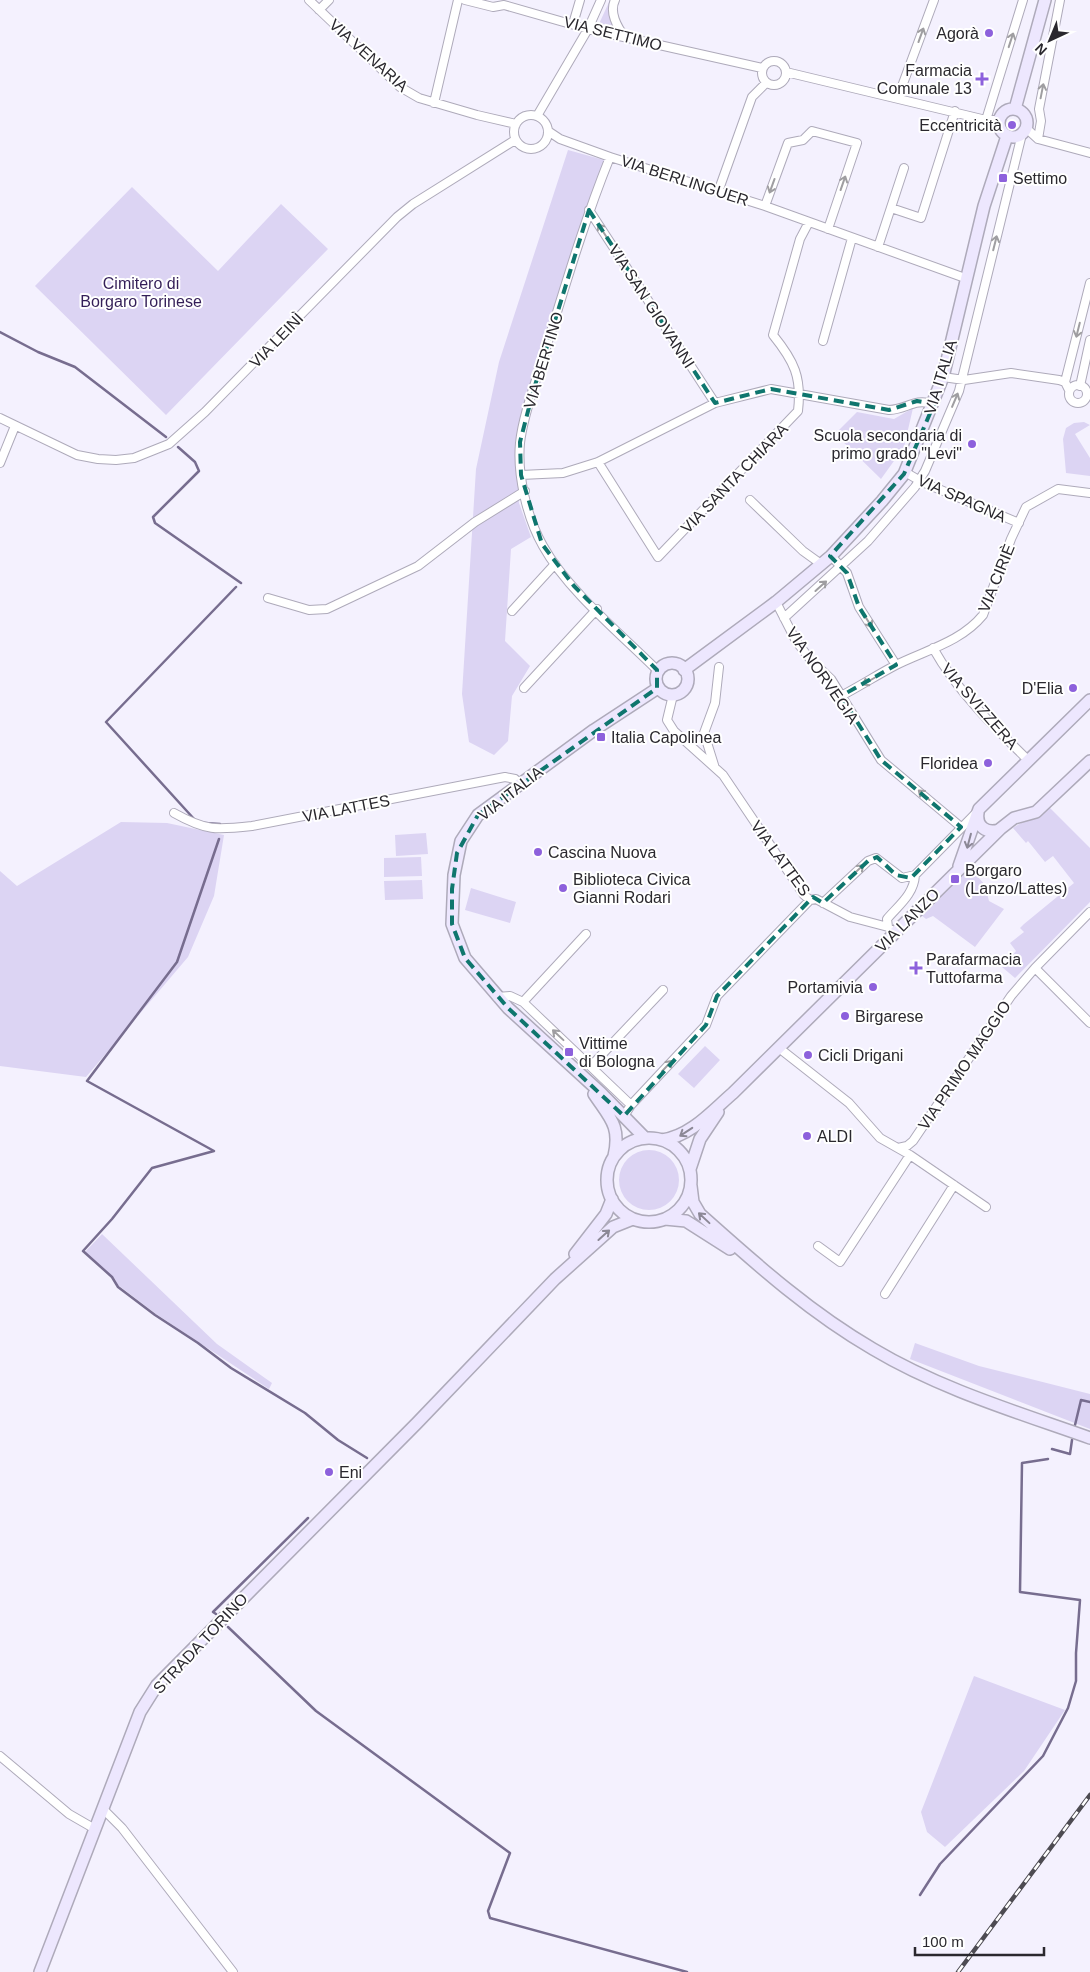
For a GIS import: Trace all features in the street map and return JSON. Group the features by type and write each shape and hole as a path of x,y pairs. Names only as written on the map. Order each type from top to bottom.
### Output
{"street":[{"name":"VIA VENARIA","path":"309,0 400,87 419,98 434,103 516,124"},
{"path":"320,10 329,0"},
{"path":"434,103 458,0"},
{"name":"VIA SETTIMO","path":"464,0 493,7 505,3 588,29 762,68"},
{"path":"573,24 580,0"},
{"path":"537,116 588,29 600,0"},
{"path":"615,0 613,4 617,27 625,37"},
{"path":"898,97 934,0"},
{"path":"986,120 1023,0"},
{"path":"1015,109 1046,0"},
{"path":"1038,139 1041,122 1039,109 1060,0"},
{"path":"776,61 783,64 786,72 784,80 778,85 766,83 761,76 762,68 768,62 776,61"},
{"path":"786,72 898,97 986,120 999,120"},
{"path":"718,192 752,97 766,83"},
{"path":"1015,109 1023,114 1024,131 1014,137 1008,136 1001,132 999,120 1007,110 1015,109"},
{"path":"891,208 922,218 955,111"},
{"path":"548,131 546,140 538,148 523,147 515,140 516,124 523,117 537,116 544,122 548,131 560,139"},
{"path":"765,206 788,143 803,140 812,131 857,143 828,229"},
{"path":"1024,131 1038,139 1058,146 1090,153"},
{"name":"VIA ITALIA","path":"784,618 868,542 919,480 959,391 1024,131"},
{"name":"VIA ITALIA","path":"684,670 776,602 831,556 882,501 905,472 934,404 943,377 965,278 984,206 1008,136"},
{"path":"546,140 560,139"},
{"name":"VIA BERLINGUER","path":"560,139 610,157 765,206 965,278"},
{"name":"VIA LEINÌ","path":"0,418 78,455 98,459 134,458 169,444 205,412 397,217 413,204 515,140"},
{"name":"VIA BERTINO","path":"610,157 589,210 531,400 520,442 521,475 542,544 555,564 658,671"},
{"path":"878,246 904,168"},
{"name":"VIA SAN GIOVANNI","path":"589,210 715,403"},
{"path":"800,394 796,367 773,335 800,239 809,222"},
{"path":"823,341 852,238"},
{"path":"943,377 961,380 1010,373 1067,386 1080,386 1086,391 1088,398 1080,403 1074,402 1070,399 1067,386 1090,283"},
{"path":"1080,386 1090,340"},
{"path":"521,475 563,473 598,462 715,403 771,389 889,410 917,401 934,404"},
{"name":"VIA SANTA CHIARA","path":"598,462 658,557 798,411 800,394"},
{"path":"0,463 15,426"},
{"name":"VIA SPAGNA","path":"905,472 919,480 1018,523"},
{"name":"VIA CIRIÈ","path":"842,696 896,665 966,633 983,615 1018,523 1026,508 1058,489 1090,493"},
{"path":"268,598 309,610 327,609 418,566 475,522 525,491"},
{"path":"750,500 803,551 821,564"},
{"path":"831,556 847,573 859,607 896,665"},
{"path":"512,611 555,564"},
{"name":"VIA NORVEGIA","path":"776,602 801,647 830,679 881,760 961,827"},
{"path":"524,688 597,609"},
{"name":"VIA SVIZZERA","path":"933,648 945,670 1029,761"},
{"path":"671,664 684,670 687,678 685,687 672,695 664,693 658,688 656,679 658,671 671,664"},
{"name":"VIA LATTES","path":"715,767 704,732 715,703 719,667"},
{"name":"VIA ITALIA","path":"645,1138 498,997 465,958 457,941 451,908 455,864 461,841 475,819 486,808 594,730 658,688"},
{"name":"VIA LATTES","path":"672,695 667,720 674,731 715,767 801,891 810,900 816,899 850,917 891,930"},
{"path":"822,903 868,860 876,858 902,878 915,875 979,809 1090,701"},
{"path":"1090,701 981,810 979,818 982,825 988,828 995,828 1015,815 1037,807 1090,757"},
{"name":"VIA LANZO","path":"662,1140 676,1138 685,1133 733,1093 779,1048 891,930 1014,818 1036,812 1090,761"},
{"name":"VIA LATTES","path":"174,813 196,826 223,830 505,777 515,779 520,783"},
{"path":"979,809 978,822 981,828 993,832 1000,830"},
{"path":"956,872 965,853 979,809"},
{"path":"891,930 887,919 911,893 915,885 915,875"},
{"path":"624,1116 631,1105 706,1025 717,996 810,900"},
{"name":"VIA PRIMO MAGGIO","path":"898,1148 907,1146 913,1141 1011,996 1035,968 1090,912"},
{"path":"523,1002 586,934"},
{"path":"1035,968 1090,1023"},
{"path":"591,1066 663,990"},
{"path":"498,997 510,996 523,1002 631,1105"},
{"path":"779,1048 849,1103 874,1133 986,1207"},
{"name":"VIA ITALIA","path":"585,1080 614,1122 617,1138 614,1157"},
{"name":"VIA LANZO","path":"690,1169 700,1139 733,1093"},
{"path":"767,1273 693,1224 678,1219 665,1219 654,1222 632,1218 624,1214 612,1199 608,1174 614,1157 627,1144 645,1138 662,1140 682,1154 690,1169 693,1202 700,1214 767,1273 845,1333 898,1363 980,1399 1090,1438"},
{"path":"818,1246 840,1262 910,1155"},
{"path":"885,1294 954,1185"},
{"path":"665,1219 682,1206 691,1186"},
{"path":"555,1279 606,1214 612,1199"},
{"path":"555,1279 613,1227 632,1218"},
{"name":"STRADA TORINO","path":"40,1972 140,1712 157,1685 417,1423 555,1279"},
{"path":"0,1756 69,1814 95,1829"},
{"path":"103,1809 122,1828 233,1972"}],"highlighted area":[{"path":"589,210 715,403 771,389 889,410 917,401 934,404 904,474 830,556 847,573 859,607 896,665 841,696 881,760 961,827 911,878 896,875 877,857 868,861 823,903 813,897 717,996 706,1025 624,1116 508,1008 465,958 452,924 452,889 457,853 478,815 657,688 657,670 574,586 542,544 521,475 520,442 533,392"}],"green space":[{"path":"610,0 615,0 617,32 598,26"},
{"path":"568,150 604,160 573,247 532,376 515,442 519,503 531,537 511,549 505,641 530,666 512,696 508,741 494,755 469,742 462,694 476,469 499,362"},
{"name":"Cimitero di Borgaro Torinese","path":"132,187 218,271 281,204 328,249 166,415 35,286"},
{"path":"913,408 904,447 881,479 835,434 857,412 894,419"},
{"path":"1084,422 1090,425 1075,434 1090,458 1090,476 1066,473 1063,439 1066,428 1074,423"},
{"path":"1049,807 1090,848 1090,902 1015,978 1002,967 1016,951 1010,943 1024,932 1020,928 1024,924 1074,883 1053,856 1045,862 1028,841 1026,843 1013,828 1040,815"},
{"path":"121,822 167,823 224,835 214,896 188,957 86,1077 0,1066 0,871 17,886"},
{"path":"426,833 428,854 396,856 395,835"},
{"path":"421,857 422,876 384,877 384,858"},
{"path":"970,868 985,885 989,901 1004,909 975,947 933,916 926,919 921,915"},
{"path":"422,880 423,899 385,900 384,881"},
{"path":"471,888 516,902 510,923 465,910"},
{"path":"705,1046 720,1060 694,1088 678,1074"},
{"path":"643,1150 655,1150 666,1155 674,1163 679,1174 677,1192 666,1205 655,1210 643,1210 632,1205 624,1197 619,1186 619,1174 624,1163 632,1155"},
{"path":"102,1234 217,1344 272,1383 269,1389 156,1314 118,1285 115,1279 85,1252"},
{"path":"915,1343 979,1366 1090,1394 1090,1429 910,1359"},
{"path":"974,1676 1065,1710 1024,1771 945,1847 927,1832 921,1812"}],"waterway":[{"path":"0,332 38,352 75,367 166,437"},
{"path":"178,447 195,462 199,471 153,517 155,523 241,583"},
{"path":"195,820 106,722 236,587"},
{"path":"204,823 220,824"},
{"path":"219,839 177,962 87,1081 214,1151 152,1168 112,1219 83,1251 112,1277 118,1287 155,1315 198,1343 231,1368 305,1413 338,1440 367,1458"},
{"path":"1075,1425 1081,1400 1090,1402"},
{"path":"1052,1449 1070,1454 1072,1440"},
{"path":"920,1895 940,1864 1043,1756 1068,1708 1076,1681 1080,1600 1020,1592 1022,1463 1048,1459"},
{"path":"216,1614 213,1612 308,1518"},
{"path":"228,1627 316,1711 510,1853 488,1911 490,1918 687,1972"}],"railway":[{"path":"958,1972 1090,1795"}],"place":[{"name":"Agorà","path":"989,33"},
{"name":"Farmacia Comunale 13","path":"982,79"},
{"name":"Eccentricità","path":"1012,125"},
{"name":"Settimo","path":"1003,178"},
{"name":"Scuola secondaria di primo grado \"Levi\"","path":"972,444"},
{"name":"D'Elia","path":"1073,688"},
{"name":"Italia Capolinea","path":"601,737"},
{"name":"Floridea","path":"988,763"},
{"name":"Cascina Nuova","path":"538,852"},
{"name":"Borgaro (Lanzo/Lattes)","path":"955,879"},
{"name":"Biblioteca Civica Gianni Rodari","path":"563,888"},
{"name":"Parafarmacia Tuttofarma","path":"916,968"},
{"name":"Portamivia","path":"873,987"},
{"name":"Birgarese","path":"845,1016"},
{"name":"Vittime di Bologna","path":"569,1052"},
{"name":"Cicli Drigani","path":"808,1055"},
{"name":"ALDI","path":"807,1136"},
{"name":"Eni","path":"329,1472"}]}
